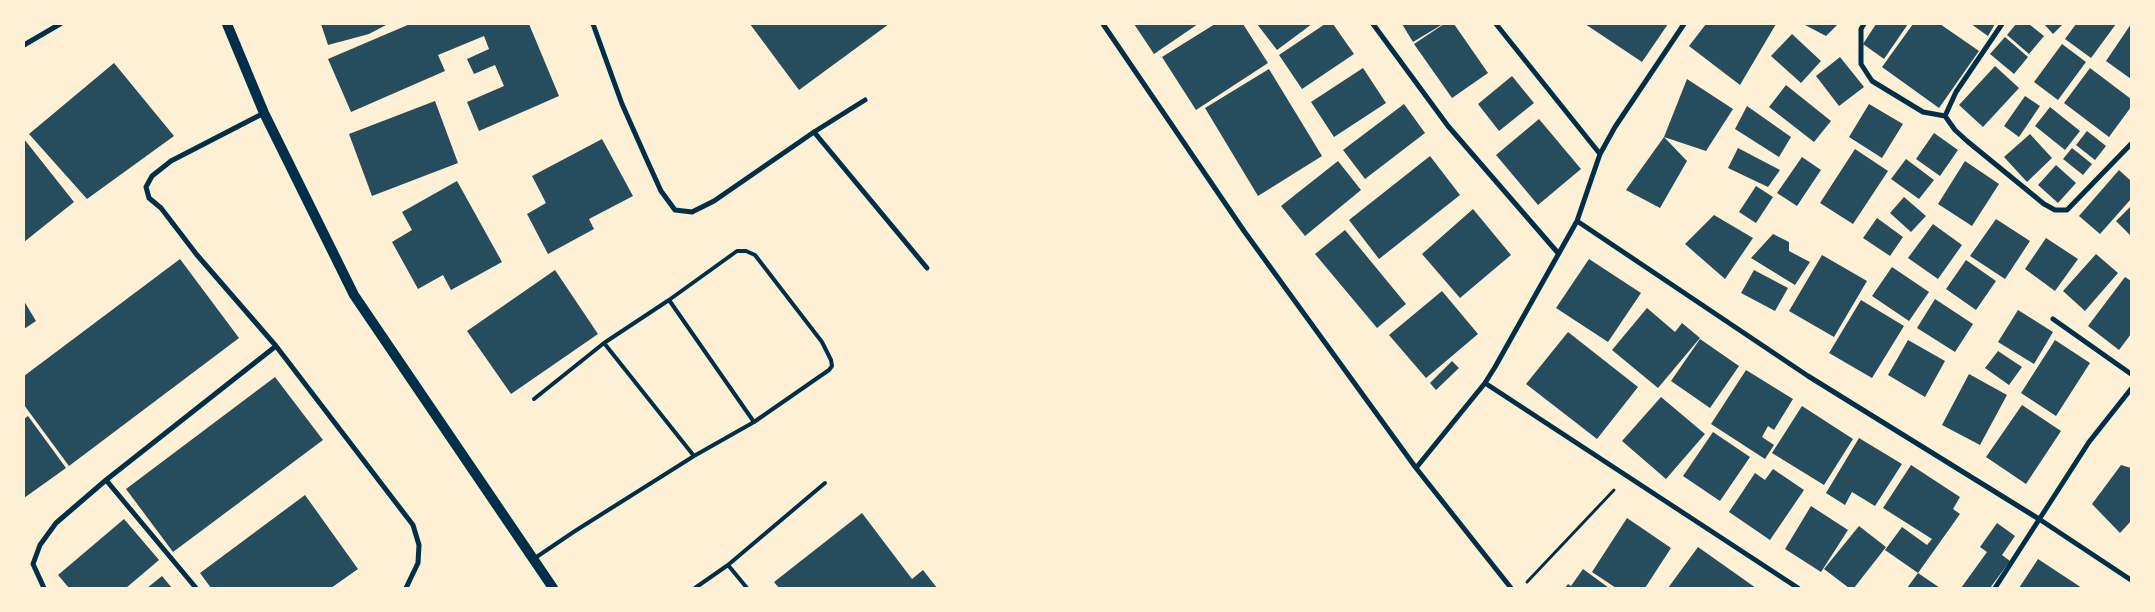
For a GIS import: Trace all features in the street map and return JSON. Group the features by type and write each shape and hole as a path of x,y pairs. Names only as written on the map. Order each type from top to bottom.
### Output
{"main road":[{"path":"227,24 264,114 354,295 554,588"}],"street":[{"path":"24,45 60,24"},
{"path":"593,24 622,104 661,191 675,210 692,212 714,201 814,132 865,100"},
{"path":"1103,24 1244,231 1416,468 1511,588"},
{"path":"1373,24 1448,126 1558,253"},
{"path":"1496,24 1600,154"},
{"path":"1416,468 1485,383 1577,221 1600,154 1615,127 1684,24"},
{"path":"1864,24 1861,29 1861,64 1872,81 1923,112 1945,116 1967,141 2044,204 2055,210 2066,210 2131,144"},
{"path":"1945,116 1956,92 2002,24"},
{"path":"264,114 171,160 152,176 146,187 149,198 161,208 197,255 276,346 413,525 419,545 418,563 406,588"},
{"path":"814,132 927,268"},
{"path":"1577,221 1808,376 2039,519 2131,580"},
{"path":"2053,319 2131,374"},
{"path":"44,588 33,564 40,545 56,523 106,480 276,346"},
{"path":"1485,383 1798,588"},
{"path":"1995,588 2089,442 2131,389"},
{"path":"106,480 196,588"}],"lane":[{"path":"534,398 604,343 669,300 737,251 746,251 755,255 822,342 832,360 832,366 829,370 754,422 694,456 534,559"},
{"path":"669,300 754,422"},
{"path":"604,343 694,456"},
{"path":"695,588 728,565 825,483"},
{"path":"728,565 747,588"}],"path":[{"path":"1522,588 1626,477"}],"building":[{"path":"321,24 388,24 369,34 328,45"},
{"path":"410,24 529,24 559,96 479,131 467,102 504,86 495,65 474,74 467,59 489,49 484,36 438,55 445,71 351,112 328,59"},
{"path":"750,24 889,24 799,90"},
{"path":"1134,24 1198,24 1154,54"},
{"path":"1215,24 1243,24 1268,63 1196,110 1162,57"},
{"path":"1257,24 1312,24 1277,50"},
{"path":"1325,24 1333,24 1354,54 1302,89 1279,55"},
{"path":"1402,24 1443,24 1413,42"},
{"path":"1444,24 1454,24 1488,73 1452,98 1414,44"},
{"path":"1585,24 1668,24 1642,62"},
{"path":"1706,24 1776,24 1740,85 1689,46"},
{"path":"1803,24 1838,24 1826,36"},
{"path":"1876,24 1908,24 1884,59 1863,44"},
{"path":"1913,24 1940,24 1979,51 1939,108 1882,67"},
{"path":"1971,24 1995,24 1988,36"},
{"path":"2016,24 2029,24 2044,36 2029,54 2007,35"},
{"path":"2044,24 2063,24 2053,34"},
{"path":"2076,24 2116,24 2091,58 2065,39"},
{"path":"2131,24 2131,79 2106,61"},
{"path":"1792,34 1821,61 1801,83 1771,56"},
{"path":"2005,37 2028,57 2014,74 1990,54"},
{"path":"2062,44 2086,62 2058,100 2034,82"},
{"path":"1840,57 1864,87 1839,106 1816,76"},
{"path":"114,63 174,136 87,199 29,134"},
{"path":"1995,66 2019,88 1983,127 1959,105"},
{"path":"1363,68 1386,103 1334,137 1311,102"},
{"path":"2090,68 2131,99 2131,107 2109,137 2064,103"},
{"path":"1269,69 1322,156 1258,196 1205,108"},
{"path":"1512,76 1534,103 1499,131 1478,104"},
{"path":"1687,79 1733,109 1706,151 1664,137"},
{"path":"1786,85 1831,121 1814,142 1769,107"},
{"path":"2025,96 2040,106 2019,137 2004,126"},
{"path":"435,101 458,163 372,196 349,134"},
{"path":"1404,104 1425,133 1365,179 1343,150"},
{"path":"1869,104 1903,124 1882,158 1849,137"},
{"path":"1747,106 1791,137 1779,157 1735,129"},
{"path":"2050,107 2080,131 2065,150 2035,126"},
{"path":"1539,119 1581,169 1538,205 1496,155"},
{"path":"2087,131 2106,146 2095,160 2076,145"},
{"path":"1934,133 1958,150 1940,176 1916,159"},
{"path":"2030,134 2052,158 2027,182 2004,157"},
{"path":"1664,137 1687,161 1660,208 1626,190"},
{"path":"24,139 74,202 24,242"},
{"path":"602,139 633,196 589,219 594,229 548,254 527,214 546,203 532,176"},
{"path":"1738,148 1780,170 1768,187 1728,168"},
{"path":"2072,148 2092,164 2083,175 2063,159"},
{"path":"1855,149 1888,171 1853,224 1820,203"},
{"path":"1430,156 1460,195 1379,259 1349,220"},
{"path":"1802,157 1821,170 1797,206 1777,193"},
{"path":"1906,159 1934,180 1919,199 1891,179"},
{"path":"1338,161 1361,190 1305,236 1281,206"},
{"path":"1965,161 1999,184 1972,226 1938,204"},
{"path":"2056,165 2076,183 2058,203 2038,185"},
{"path":"2119,170 2131,181 2131,199 2100,234 2079,216"},
{"path":"457,181 502,262 451,290 443,275 418,289 392,242 412,230 402,212"},
{"path":"1756,186 1773,197 1756,223 1739,212"},
{"path":"1904,197 1926,216 1911,232 1890,213"},
{"path":"2131,206 2131,236 2116,221"},
{"path":"1473,209 1511,255 1460,298 1422,254"},
{"path":"1714,215 1753,238 1725,279 1685,244"},
{"path":"1877,218 1903,237 1890,256 1863,238"},
{"path":"1996,219 2030,241 2005,279 1970,256"},
{"path":"1933,224 1962,245 1938,279 1908,258"},
{"path":"1345,230 1406,304 1377,328 1315,254"},
{"path":"1773,234 1789,242 1789,251 1810,262 1795,285 1751,258"},
{"path":"2046,238 2078,259 2055,291 2025,269"},
{"path":"2096,254 2118,273 2085,311 2063,291"},
{"path":"1822,255 1867,281 1834,337 1789,311"},
{"path":"180,259 239,338 69,466 24,405 24,376"},
{"path":"1589,259 1641,293 1608,342 1556,308"},
{"path":"1966,260 1996,281 1976,310 1946,289"},
{"path":"1892,267 1929,292 1909,321 1872,296"},
{"path":"555,270 598,334 511,394 467,331"},
{"path":"1754,270 1788,288 1775,311 1741,293"},
{"path":"2125,277 2131,281 2131,334 2119,350 2088,326"},
{"path":"1442,291 1478,334 1426,378 1389,335"},
{"path":"1935,299 1973,324 1955,352 1917,328"},
{"path":"1861,300 1904,326 1872,378 1829,353"},
{"path":"24,301 36,321 24,329"},
{"path":"1647,308 1675,332 1682,323 1700,338 1658,388 1612,350"},
{"path":"2018,310 2053,332 2034,364 1998,342"},
{"path":"1568,332 1638,387 1597,439 1526,384"},
{"path":"1700,339 1739,366 1710,408 1671,381"},
{"path":"1908,340 1945,361 1925,397 1888,375"},
{"path":"2055,340 2090,363 2056,416 2021,393"},
{"path":"1998,351 2022,367 2009,385 1985,368"},
{"path":"1452,361 1459,368 1436,390 1430,383"},
{"path":"1746,370 1793,399 1774,430 1768,426 1762,437 1774,445 1765,459 1711,424"},
{"path":"1969,374 2007,395 1980,445 1942,425"},
{"path":"275,377 323,440 173,552 126,489"},
{"path":"1661,397 1705,434 1666,479 1622,441"},
{"path":"2022,405 2061,431 2026,484 1986,457"},
{"path":"1802,406 1853,439 1824,485 1772,453"},
{"path":"28,416 66,468 24,498 24,419"},
{"path":"1713,432 1750,457 1720,501 1683,476"},
{"path":"1859,438 1902,464 1875,506 1852,492 1845,505 1826,493"},
{"path":"1911,465 1960,497 1953,509 1960,514 1918,573 1885,550 1902,527 1927,545 1932,539 1883,508"},
{"path":"2121,465 2131,468 2131,521 2120,533 2092,504"},
{"path":"1773,469 1804,490 1770,540 1729,512 1755,473 1765,480"},
{"path":"305,495 358,569 331,588 211,588 200,573"},
{"path":"1811,506 1848,530 1821,572 1785,549"},
{"path":"862,513 912,579 923,570 937,588 779,588 774,582"},
{"path":"1627,518 1671,548 1645,588 1616,588 1592,572"},
{"path":"124,519 159,560 126,588 69,588 58,575"},
{"path":"1997,523 2015,536 2002,555 2010,561 1990,588 1961,588 1987,552 1980,547"},
{"path":"1859,526 1886,547 1854,588 1849,588 1824,569"},
{"path":"1698,547 1756,588 1668,588"},
{"path":"2038,559 2082,588 2019,588"},
{"path":"1583,569 1609,588 1565,588 1568,584 1571,586"},
{"path":"1918,573 1940,588 1907,588"},
{"path":"162,576 172,588 147,588"}]}
